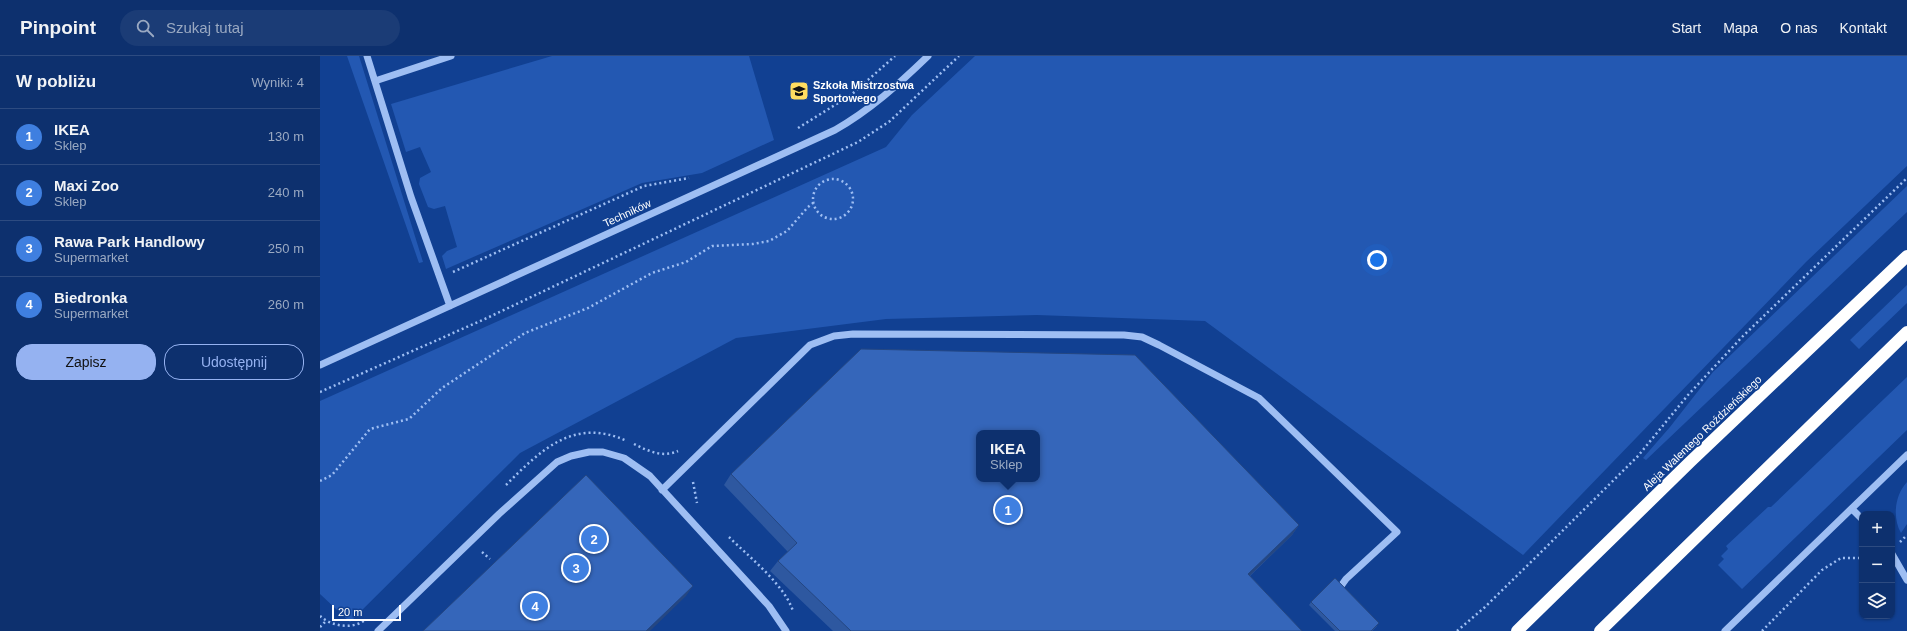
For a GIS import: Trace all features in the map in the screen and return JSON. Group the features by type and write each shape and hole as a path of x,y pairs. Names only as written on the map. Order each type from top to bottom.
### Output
{"highway":[{"name":"Aleja Walentego Roździeńskiego","path":"1517,631 1691,461 1907,256"},
{"path":"1600,631 1718,514 1907,332"},
{"path":"1511,631 1530,618"}],"street":[{"path":"367,56 411,197 450,306"},
{"path":"375,81 451,56"},
{"name":"Techników","path":"320,365 835,130 854,119 882,98 928,56"},
{"path":"662,490 810,345 834,336 853,334 1124,335 1142,337 1259,398 1397,532 1346,579 1335,594 1336,600"},
{"path":"378,631 499,514 557,462 589,452 603,452 624,458 650,476 769,606 786,631"},
{"path":"1725,631 1907,455"},
{"path":"1852,509 1859,517"},
{"path":"1895,559 1907,580"}],"path":[{"path":"798,129 851,95 895,56"},
{"path":"320,392 487,318 858,142 890,121 959,56"},
{"path":"440,281 449,274 644,186 690,178"},
{"path":"1457,631 1532,561 1638,456 1688,395 1743,336 1907,178"},
{"path":"320,481 332,476 370,429 409,419 442,388 525,333 588,308 652,273 686,262 712,246 753,244 769,240 787,231 813,204 814,194 817,187 826,181 837,180 848,186 854,195 852,208 848,214 834,220 822,216 813,204"},
{"path":"619,438 651,452 664,454 675,453 686,448 700,462 692,484 697,504"},
{"path":"723,531 772,580 790,602 794,616"},
{"path":"1762,631 1822,570 1841,558 1859,558"},
{"path":"320,627 326,621"}],"shaded area":[{"path":"347,56 359,56 423,262 419,263"},
{"path":"552,56 749,56 774,140 702,173 642,183 446,269 442,256 447,251 457,247 445,206 434,209 428,207 419,184 420,178 431,172 420,147 406,152 391,104"},
{"path":"975,56 1907,56 1907,166 1806,262 1523,555 1205,321 1037,315 886,319 736,338 520,453 350,622 320,594 320,401 886,147 912,115"},
{"path":"1907,186 1907,212 1646,460 1643,458 1670,427 1713,372"},
{"path":"1907,285 1907,303 1859,349 1850,340"},
{"path":"1907,377 1907,430 1742,589 1718,565 1724,559 1721,556 1728,549 1726,546 1768,507 1771,507"},
{"path":"1907,482 1907,524 1901,533 1896,520 1896,506 1900,493"}],"building":[{"path":"861,349 1135,355 1299,525 1248,574 1302,631 851,631 778,561 797,543 731,474"},
{"path":"586,475 693,586 646,631 423,631"},
{"path":"1335,578 1379,623 1371,631 1340,631 1311,602"}],"place":[{"name":"Szkoła Mistrzostwa Sportowego","path":"799,91"},
{"name":"IKEA","path":"1008,510"},
{"name":"Maxi Zoo","path":"594,539"},
{"name":"Rawa Park Handlowy","path":"576,568"},
{"name":"Biedronka","path":"535,606"}]}
